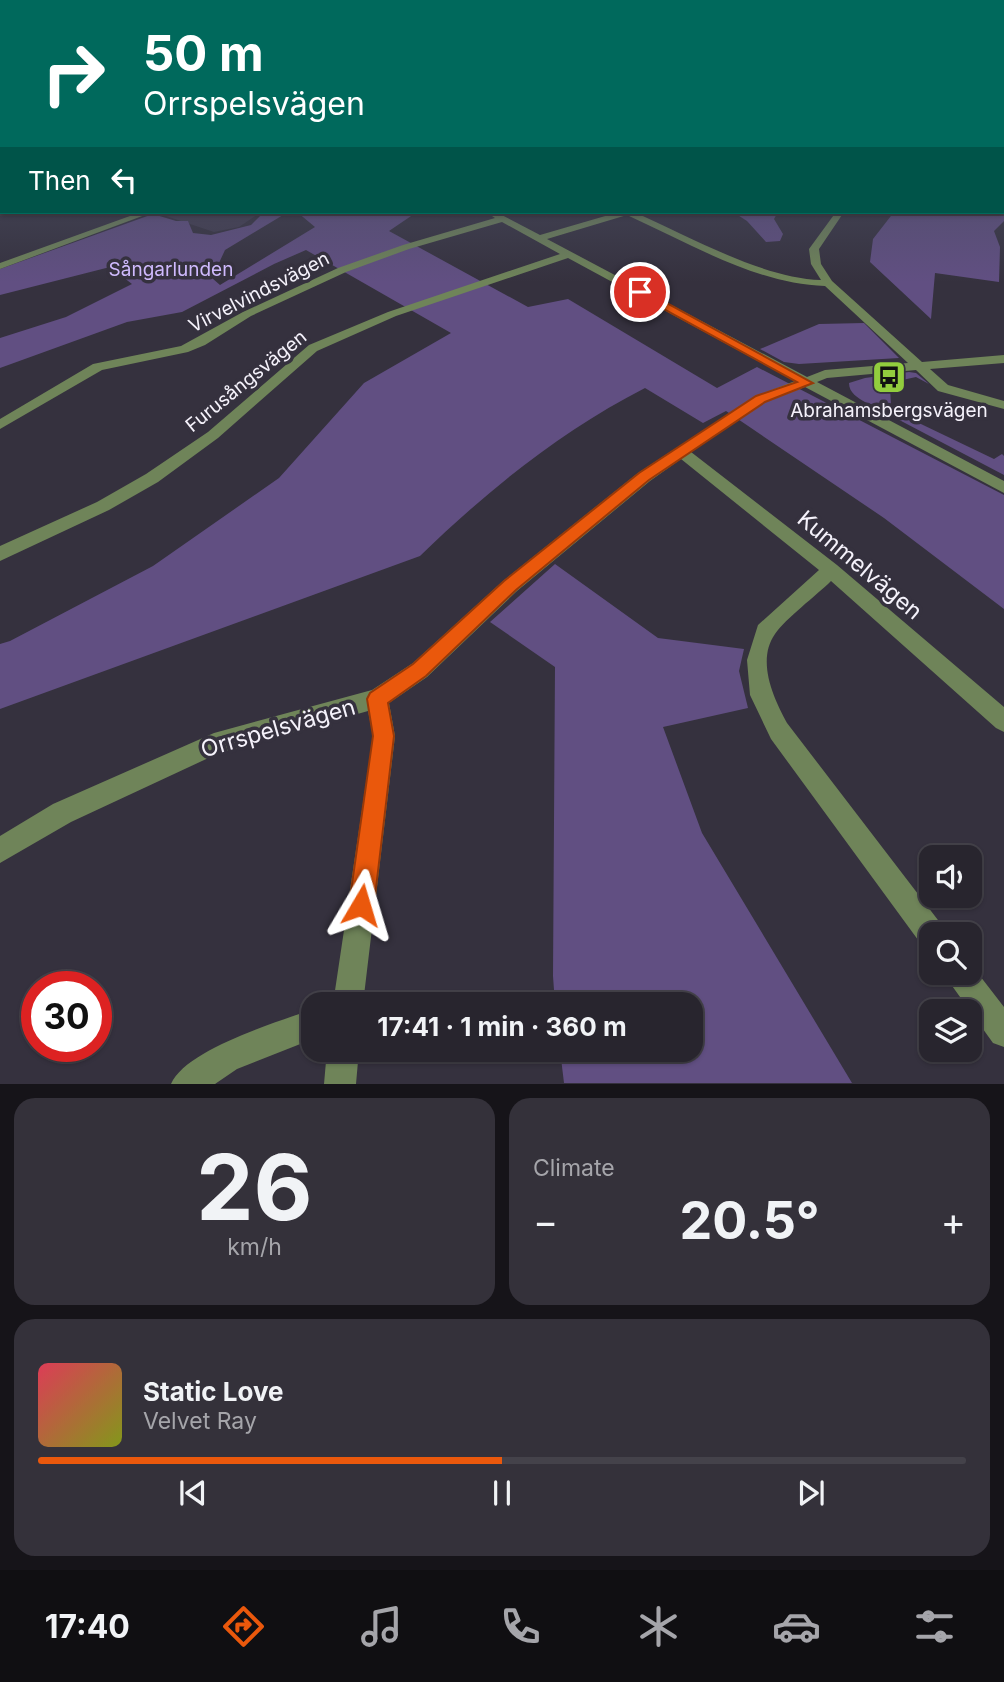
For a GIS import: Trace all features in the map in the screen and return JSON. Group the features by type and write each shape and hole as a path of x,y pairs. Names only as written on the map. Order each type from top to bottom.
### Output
{"street":[{"path":"0,266 143,214"},
{"path":"494,214 1004,488"},
{"path":"540,238 621,214"},
{"path":"633,214 761,271 799,282 828,283"},
{"path":"839,214 814,249 816,264 828,283 943,388 1004,405"},
{"name":"Virvelvindsvägen","path":"0,425 98,367 184,349 201,342 247,314 342,270 406,247 503,219"},
{"name":"Furusångsvägen","path":"0,554 103,506 152,478 213,435 313,348 392,314 569,254"},
{"path":"807,383 825,374 1004,359"},
{"name":"Orrspelsvägen","path":"0,850 62,813 214,744 377,699 420,670 510,586 644,477 761,399 807,383"},
{"name":"Kummelvägen","path":"680,451 831,570 1004,720"},
{"path":"831,570 765,631 757,660 761,695 779,731 922,922"},
{"path":"350,992 384,736 377,699"},
{"path":"969,985 1004,1032"},
{"path":"187,1083 228,1057 301,1029"},
{"path":"340,1083 342,1062"}],"shaded area":[{"path":"160,214 258,214 239,227 214,232"}],"green space":[{"name":"Sångarlunden","path":"153,214 176,221 188,221 193,233 211,235 251,225 262,214 285,214 225,250 212,278 220,285 315,227 299,214 414,214 389,231 528,307 568,299 717,388 757,367 1004,495 1004,609 884,518 726,411 703,423 645,388 584,423 526,463 420,556 0,709 0,644 153,566 279,478 364,383 451,333 306,250 182,312 127,322 0,368 0,338 66,317 132,284 110,267 0,295 0,269"},
{"path":"736,214 777,214 774,219 783,234 780,241 766,242 747,221"},
{"path":"892,214 1004,214 1004,221 994,231 1000,247 999,282 935,273 931,319 870,262 873,239"},
{"path":"864,323 899,358 799,364 784,362 760,349 819,324"},
{"path":"916,373 929,384 916,377 898,381 890,387 891,405 898,413 994,459 1002,454 1004,475 865,402 854,395 849,387 849,383 865,378"},
{"path":"555,564 658,638 744,649 739,671 748,708 663,727 702,833 852,1083 564,1083 561,1062 703,1062 703,992 554,992 555,667 490,622"}],"place":[{"name":"Abrahamsbergsvägen","path":"889,377"}],"route":[{"path":"361,905 384,736 377,699 420,670 510,586 644,477 761,399 780,390 807,383 640,292"}]}
